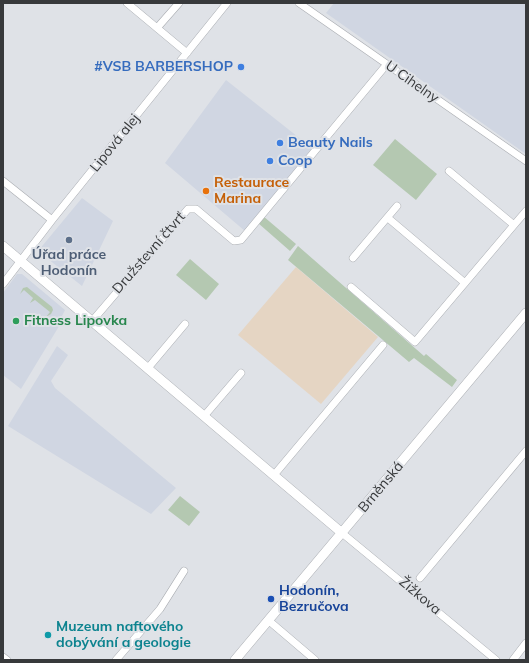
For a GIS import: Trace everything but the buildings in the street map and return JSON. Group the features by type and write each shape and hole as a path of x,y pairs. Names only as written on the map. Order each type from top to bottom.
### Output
{"main road":[{"path":"3,246 93,320 342,533"},
{"name":"Brněnská","path":"234,660 242,656 268,620 526,313"}],"street":[{"path":"127,3 187,53"},
{"path":"157,28 179,3"},
{"name":"Lipová alej","path":"3,284 52,220 228,3"},
{"name":"U Cihelny","path":"299,3 526,161"},
{"name":"Družstevní čtvrť","path":"93,320 186,211 191,208 196,209 232,240 238,241 311,157 387,64"},
{"path":"449,172 514,225"},
{"path":"3,181 52,220"},
{"path":"354,258 397,206"},
{"path":"351,287 415,342 526,211"},
{"path":"388,218 465,283"},
{"path":"148,368 185,324"},
{"path":"274,475 383,345"},
{"path":"205,415 241,373"},
{"path":"420,578 526,451"},
{"name":"Žižkova","path":"342,533 496,660"},
{"path":"116,660 160,609 184,571"},
{"path":"268,620 315,660"},
{"path":"513,660 526,643"},
{"path":"3,657 7,660"}],"shaded area":[{"path":"334,3 526,3 526,154 326,13"},
{"path":"226,80 312,148 245,231 165,163"},
{"path":"82,198 113,221 82,286 38,251"},
{"path":"296,267 378,337 321,404 238,335"},
{"path":"17,274 22,274 65,310 62,316 64,318 21,389 3,375 3,293"},
{"path":"57,346 68,355 51,381 55,388 176,488 151,514 8,426"}],"green space":[{"path":"395,139 437,174 416,200 373,165"},
{"path":"263,216 296,244 290,251 258,223"},
{"path":"298,246 424,356 426,354 457,380 452,387 414,358 409,362 288,260"},
{"path":"190,259 219,284 206,300 176,275"},
{"path":"27,287 52,307 53,310 51,314 46,317 50,312 35,300 30,303 33,298 24,290 20,294 23,288"},
{"path":"180,496 200,512 189,526 168,510"}],"place":[{"name":"#VSB BARBERSHOP","path":"241,67"},
{"name":"Beauty Nails","path":"280,143"},
{"name":"Coop","path":"270,161"},
{"name":"Restaurace Marina","path":"206,191"},
{"name":"Úřad práce Hodonín","path":"69,240"},
{"name":"Fitness Lipovka","path":"16,321"},
{"name":"Hodonín, Bezručova","path":"271,599"},
{"name":"Muzeum naftového dobývání a geologie","path":"48,635"}]}
